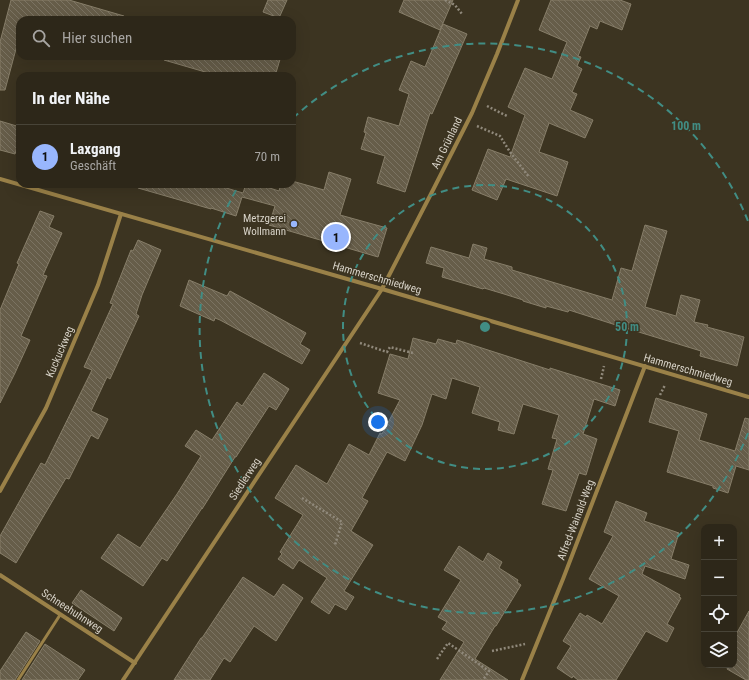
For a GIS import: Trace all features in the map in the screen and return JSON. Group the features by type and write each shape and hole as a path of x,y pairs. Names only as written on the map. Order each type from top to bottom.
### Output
{"street":[{"name":"Am Grünland","path":"382,289 477,101 518,0"},
{"name":"Hammerschmiedweg","path":"0,179 16,184"},
{"name":"Hammerschmiedweg","path":"31,188 749,397"},
{"name":"Kuckuckweg","path":"0,491 46,408 98,286 121,214"},
{"name":"Siedlerweg","path":"123,680 382,289"},
{"name":"Alfred-Wainald-Weg","path":"522,680 563,579 645,366"},
{"name":"Schneehuhnweg","path":"0,575 135,663"}],"lane":[{"path":"18,680 60,615"}],"path":[{"path":"445,0 455,5 462,14"},
{"path":"477,101 507,116"},
{"path":"467,122 500,136 529,177"},
{"path":"348,339 387,352 390,347 413,353"},
{"path":"302,498 342,522 335,545"},
{"path":"437,659 448,643 489,671 483,680"},
{"path":"492,651 524,644 534,650"}],"building":[{"path":"11,0 69,0 124,16 16,16 16,49 5,90 0,90 0,42"},
{"path":"268,0 287,0 280,16 274,16 263,12"},
{"path":"404,0 453,0 440,30 399,12"},
{"path":"551,0 620,0 631,4 622,30 600,21 597,29 590,26 578,56 581,57 577,66 582,69 572,92 577,94 570,110 593,120 585,138 549,123 539,152 568,162 557,196 506,179 497,200 472,190 488,149 510,157 525,115 508,107 525,68 552,79 567,42 539,30"},
{"path":"443,24 467,34 432,114 430,113 405,192 377,183 385,156 361,149 366,133 364,132 368,117 399,126 409,94 399,90 411,61 425,67"},
{"path":"164,60 280,60 276,72 205,72"},
{"path":"0,121 16,126 15,154 0,150"},
{"path":"329,172 351,179 340,215 387,228 378,257 269,225 275,206 242,197 236,216 138,188 226,188 243,193 245,188 270,188 279,191 280,188 296,188 296,182 324,190"},
{"path":"40,211 54,216 49,227 62,233 43,275 47,276 21,336 30,340 0,403 0,310 19,264 17,263"},
{"path":"645,225 667,231 645,307 676,316 681,295 700,300 694,322 744,337 737,366 700,356 701,351 569,310 568,312 546,306 546,308 484,288 483,289 442,277 444,268 426,263 431,247 469,258 473,244 487,248 484,259 512,267 512,270 612,300 621,268 632,271"},
{"path":"138,240 161,250 142,295 136,314 139,316 110,379 107,377 91,411 108,419 98,439 91,435 69,479 66,478 16,563 0,553 0,536 41,463 45,465 92,370 84,367 113,304 110,303 131,250 133,251"},
{"path":"189,280 227,296 230,291 306,333 300,344 310,350 302,364 220,320 215,318 214,321 180,306"},
{"path":"413,338 436,344 438,339 456,344 457,340 550,370 550,368 620,390 615,406 594,399 583,434 597,439 586,475 579,473 566,511 542,504 553,470 548,469 557,439 552,438 559,415 523,404 514,434 498,430 500,422 472,413 480,387 452,378 446,399 432,394 422,425 405,461 387,452 362,498 368,501 351,531 373,545 344,591 354,597 346,610 335,604 329,614 311,602 327,578 299,560 293,569 278,559 282,554 280,552 303,515 275,498 296,465 327,484 349,444 369,455 380,433 382,434 400,400 378,393 390,354 408,359"},
{"path":"264,373 289,389 276,410 269,406 167,561 162,558 143,586 101,558 118,534 140,548 201,456 185,446 196,430 212,440 237,402 242,406"},
{"path":"656,398 707,414 699,440 735,451 745,418 749,419 749,470 736,466 728,493 713,488 713,486 667,472 679,431 649,422"},
{"path":"616,501 647,513 644,521 679,533 671,559 689,565 685,579 645,566 642,574 680,595 679,597 681,598 667,624 674,628 667,642 646,631 616,680 578,680 573,676 572,678 557,668 571,646 563,641 580,613 586,617 587,615 602,624 619,596 589,579 613,536 604,532"},
{"path":"459,546 483,562 488,553 502,562 499,568 518,580 517,582 521,585 475,659 508,680 440,680 464,642 442,629 447,622 438,617 461,580 444,570"},
{"path":"243,577 274,597 283,584 303,598 276,641 254,626 230,662 224,658 210,680 174,680 201,638"},
{"path":"81,590 122,618 114,631 72,603"},
{"path":"749,611 749,680 746,680 727,669 737,668 737,633"},
{"path":"26,632 40,641 15,680 0,680 0,671"},
{"path":"45,644 85,670 78,680 22,680"}],"place":[{"name":"Metzgerei Wollmann","path":"294,224"},
{"name":"Laxgang","path":"336,237"}]}
